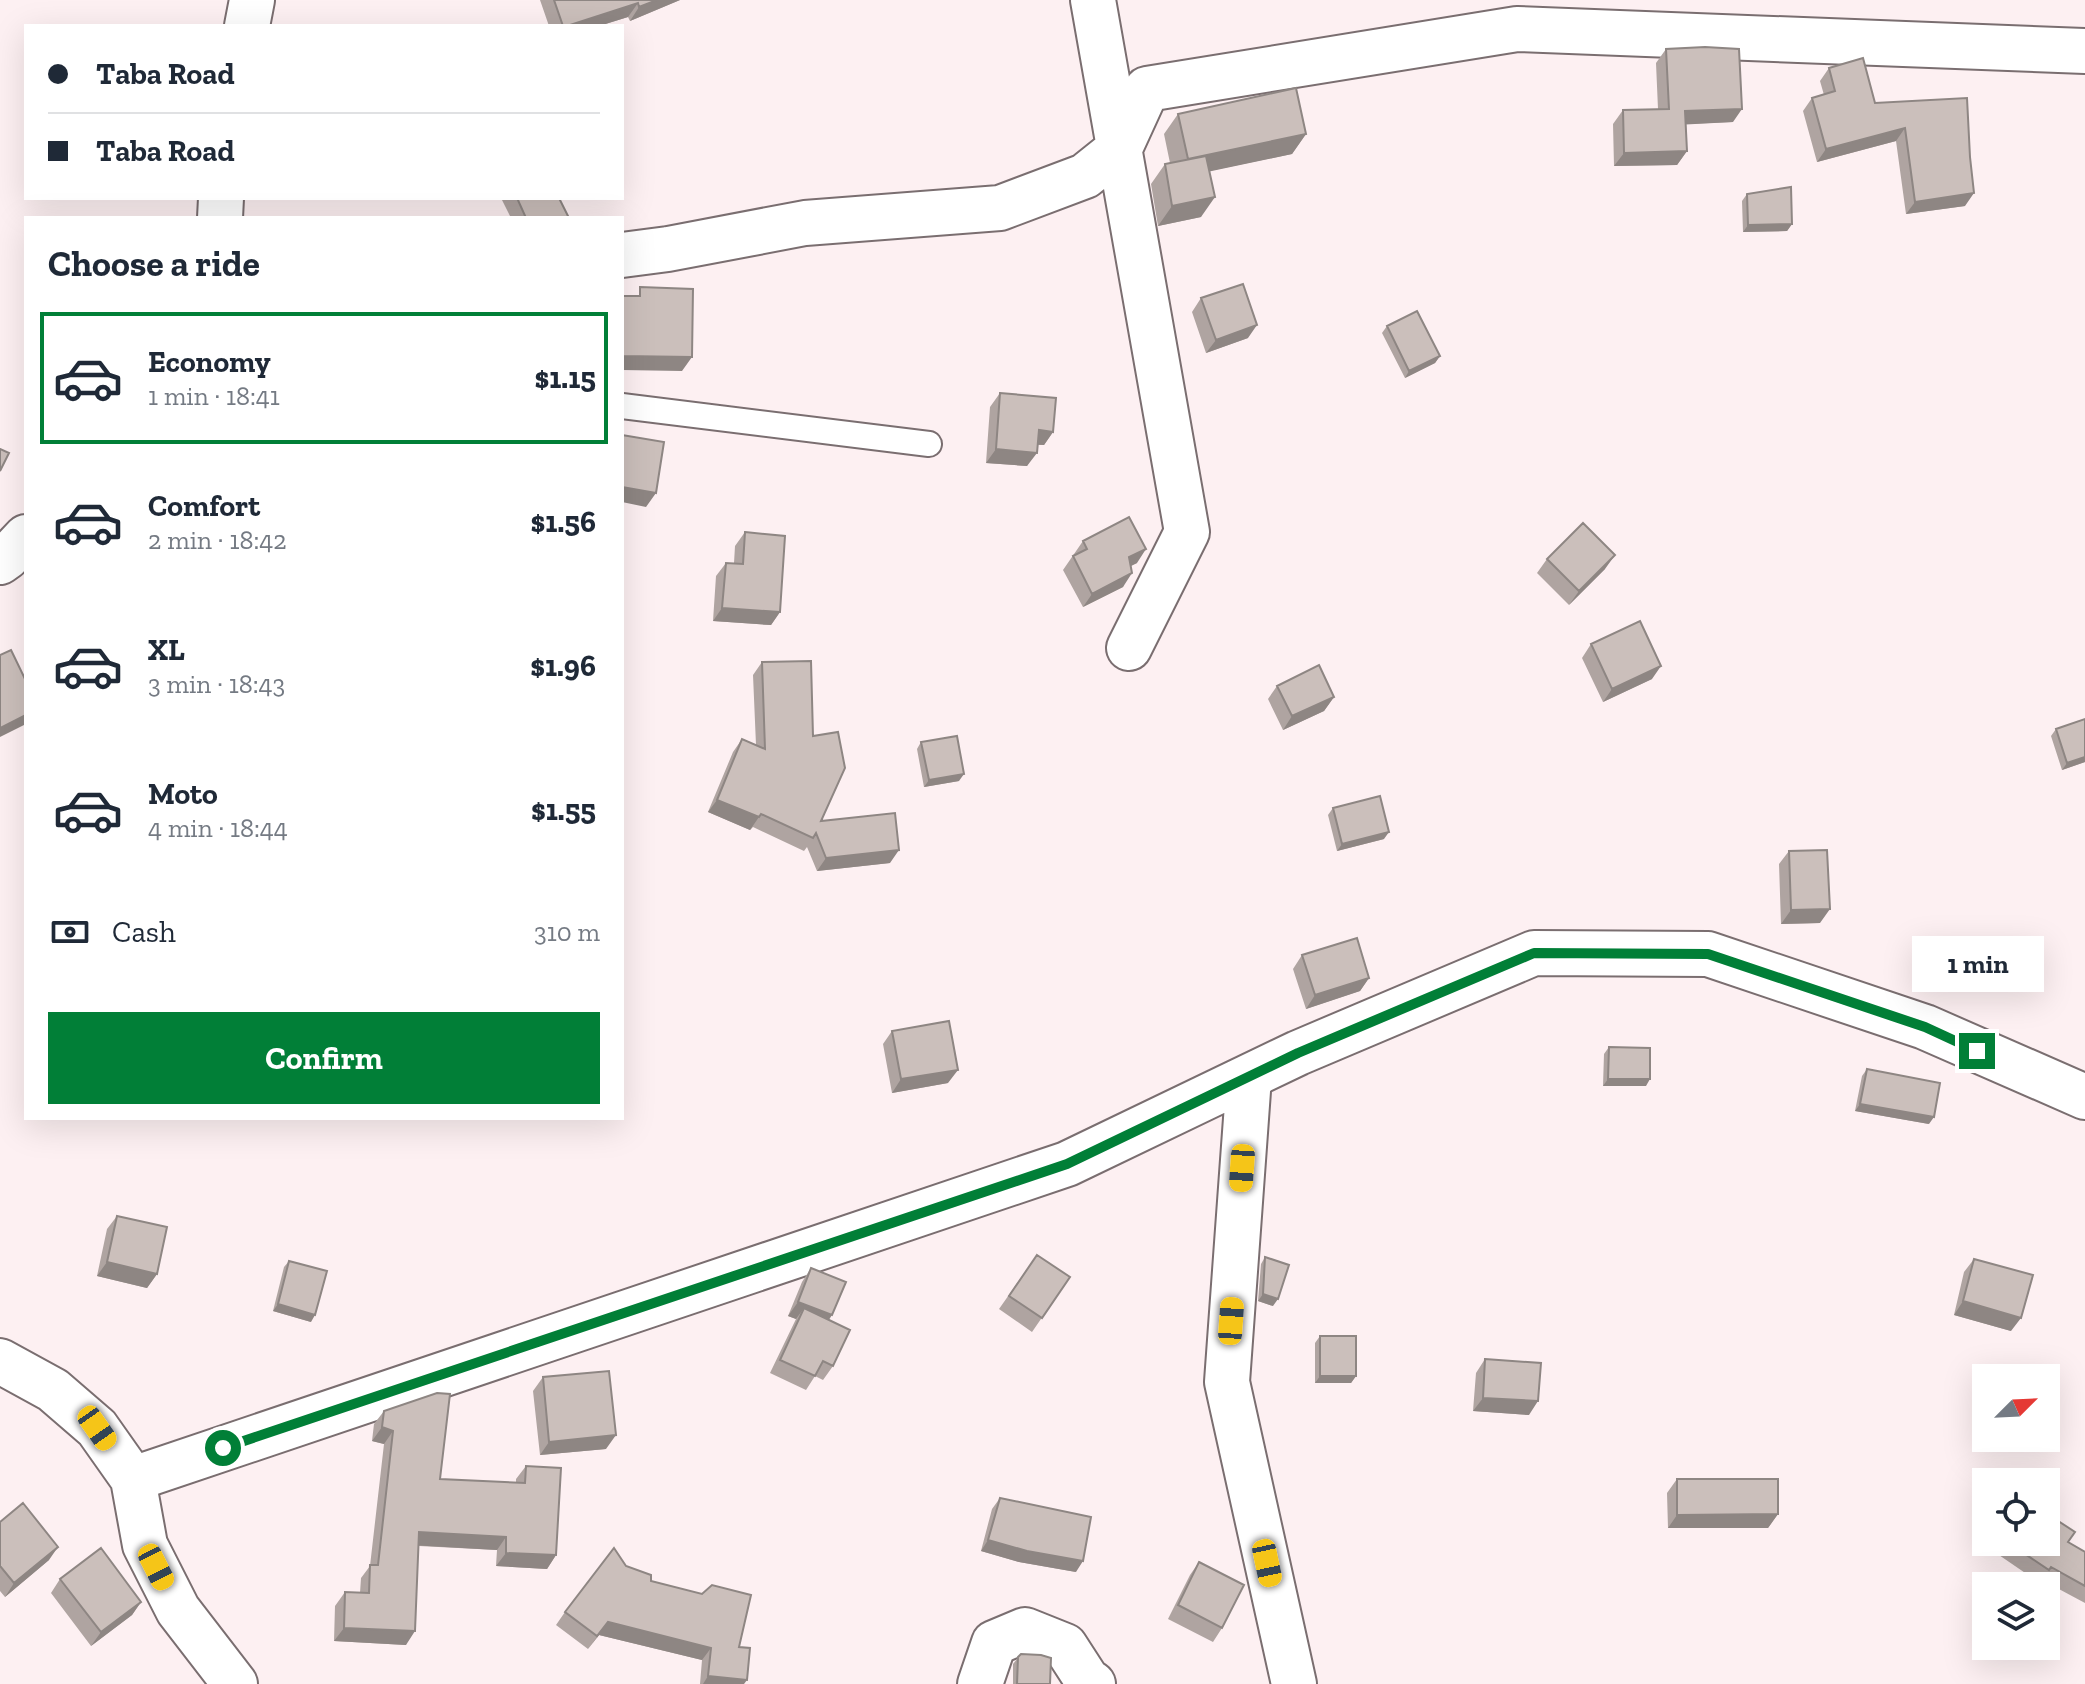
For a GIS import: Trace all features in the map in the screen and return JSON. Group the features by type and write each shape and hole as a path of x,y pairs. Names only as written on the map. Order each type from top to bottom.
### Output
{"street":[{"path":"247,24 252,0"},
{"path":"1093,0 1187,532 1129,648"},
{"path":"624,255 805,223 1000,208 1085,176 1120,148 1147,89 1517,29 2085,51"},
{"path":"0,562 24,539"},
{"path":"133,1479 1067,1164 1298,1053 1534,953 1708,954 1925,1027 2085,1097"},
{"path":"1249,1077 1227,1382 1294,1684"},
{"path":"0,1361 53,1390 97,1428 133,1479 145,1545 178,1610 235,1684"},
{"path":"980,1684 994,1643 1025,1630 1065,1646 1087,1680 1093,1684"}],"lane":[{"path":"624,406 929,444"}],"building":[{"path":"554,0 657,0 573,24 562,24"},
{"path":"1666,49 1739,49 1742,109 1685,111 1687,151 1624,153 1623,110 1669,109"},
{"path":"1863,58 1875,103 1967,98 1974,193 1915,202 1905,128 1826,149 1812,98 1835,91 1829,68"},
{"path":"1296,88 1306,134 1188,159 1178,114"},
{"path":"1206,156 1215,197 1172,206 1165,164"},
{"path":"1791,187 1792,224 1748,225 1747,194"},
{"path":"518,200 560,200 568,216 525,216"},
{"path":"1243,284 1257,325 1216,340 1201,298"},
{"path":"640,287 693,289 692,357 624,356 624,296 640,296"},
{"path":"1417,311 1440,356 1409,371 1387,326"},
{"path":"1000,393 1056,398 1053,432 1039,430 1037,453 996,449"},
{"path":"624,435 664,442 656,493 624,487"},
{"path":"0,449 9,453 0,471"},
{"path":"1129,517 1146,549 1129,557 1132,573 1092,594 1073,556 1087,549 1083,541"},
{"path":"1583,523 1615,555 1579,591 1547,559"},
{"path":"745,532 785,536 780,612 722,608 726,563 743,564"},
{"path":"1640,621 1661,666 1612,689 1591,644"},
{"path":"11,650 24,677 24,716 0,728 0,655"},
{"path":"811,661 813,736 838,732 845,768 821,821 895,813 899,850 826,858 816,833 813,838 761,814 759,817 717,800 742,739 765,749 762,662"},
{"path":"1319,665 1334,697 1292,716 1277,686"},
{"path":"2085,719 2085,757 2067,763 2056,729"},
{"path":"957,736 964,774 929,780 921,742"},
{"path":"1380,796 1389,832 1342,844 1333,808"},
{"path":"1827,850 1830,909 1791,910 1789,851"},
{"path":"1357,938 1369,978 1315,995 1302,955"},
{"path":"949,1021 958,1070 901,1079 892,1031"},
{"path":"1609,1047 1650,1048 1650,1079 1608,1079"},
{"path":"1867,1069 1940,1083 1934,1117 1860,1104"},
{"path":"117,1216 167,1227 157,1274 107,1262"},
{"path":"1037,1255 1070,1277 1042,1318 1009,1296"},
{"path":"1265,1257 1289,1265 1278,1299 1263,1294"},
{"path":"1974,1259 2033,1275 2021,1318 1963,1301"},
{"path":"289,1261 327,1271 315,1315 278,1304"},
{"path":"811,1268 846,1282 832,1315 798,1302"},
{"path":"804,1308 850,1330 833,1366 823,1361 815,1376 780,1360"},
{"path":"1320,1336 1356,1336 1356,1376 1320,1376"},
{"path":"1485,1359 1541,1363 1538,1401 1483,1398"},
{"path":"609,1371 616,1435 549,1442 543,1377"},
{"path":"437,1393 450,1394 440,1479 525,1483 526,1466 561,1468 556,1555 506,1553 506,1537 419,1532 415,1631 344,1628 345,1592 369,1593 370,1565 378,1565 393,1431 382,1427 384,1411"},
{"path":"1677,1479 1778,1479 1778,1514 1677,1515"},
{"path":"1000,1498 1091,1517 1083,1561 988,1540"},
{"path":"23,1503 58,1547 14,1583 0,1566 0,1522"},
{"path":"2060,1522 2075,1532 2068,1542 2085,1552 2085,1586 2051,1567 2049,1570 2028,1556 2060,1556"},
{"path":"101,1548 141,1602 101,1632 60,1579"},
{"path":"614,1548 626,1566 651,1575 651,1581 702,1594 712,1585 751,1595 739,1647 750,1648 747,1680 708,1676 711,1648 608,1622 597,1636 565,1612"},
{"path":"1199,1562 1244,1585 1222,1628 1178,1605"},
{"path":"1021,1654 1051,1658 1050,1684 1017,1684 1018,1657"}],"route":[{"path":"223,1448 1067,1164 1298,1053 1534,953 1708,954 1925,1027 1977,1051"}]}
